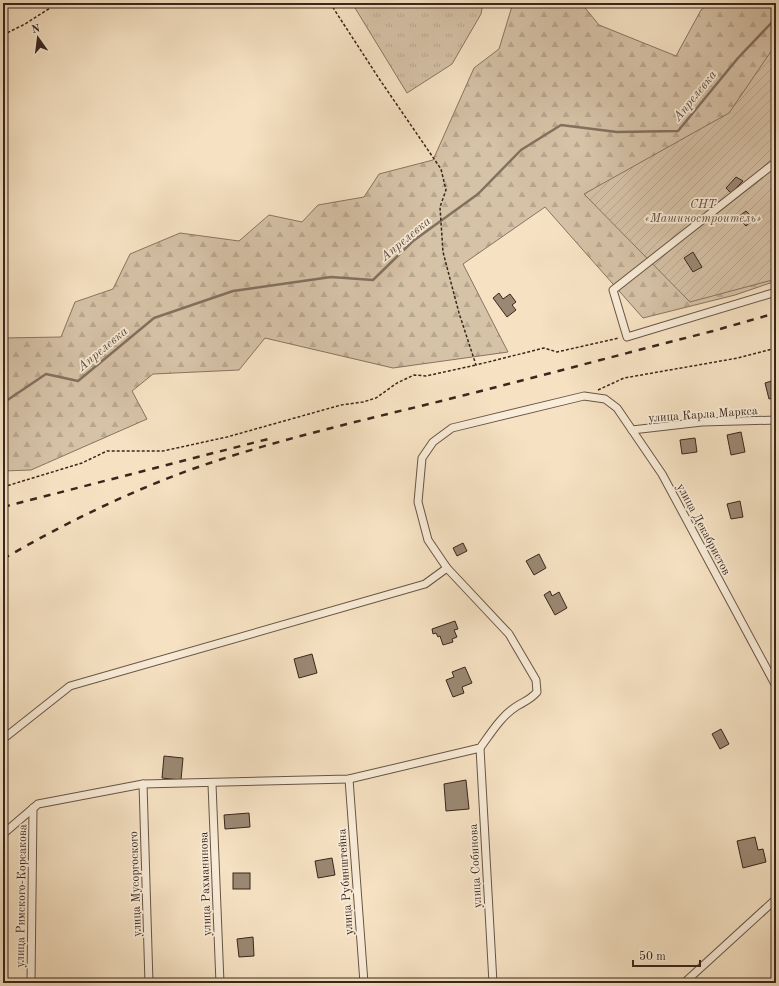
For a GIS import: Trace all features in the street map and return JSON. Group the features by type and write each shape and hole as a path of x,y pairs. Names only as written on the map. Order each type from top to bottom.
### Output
{"street":[{"path":"776,162 613,290 627,336 776,292"},
{"name":"улица Декабристов","path":"480,748 499,721 517,706 528,702 537,692 536,680 509,634 447,568 428,540 418,502 422,458 433,442 452,428 584,396 609,401 617,408 662,474 776,686"},
{"name":"улица Карла Маркса","path":"632,430 702,422 776,420"},
{"path":"3,739 70,686 425,584 447,568"},
{"path":"3,834 38,804 143,784 212,784 349,779 480,748"},
{"name":"улица Собинова","path":"480,748 493,983"},
{"name":"улица Рубинштейна","path":"349,779 364,983"},
{"name":"улица Мусоргоского","path":"143,784 149,983"},
{"name":"улица Рахманинова","path":"212,784 220,983"},
{"name":"улица Римского-Корсакова","path":"31,983 33,808"},
{"path":"684,983 776,899"}],"path":[{"path":"3,35 25,24 58,3"},
{"path":"330,3 380,80 441,169 446,190 440,207 443,252 458,313 476,365"},
{"path":"3,487 82,463 107,451 163,450 227,437 341,405 363,402 376,398 398,383 414,375 426,376 544,348 557,352 627,336"},
{"path":"597,390 624,378 738,358 776,348"}],"green space":[{"path":"352,3 483,3 481,14 452,64 407,93"},
{"path":"513,3 581,3 599,25 676,56 701,10 710,3 776,3 776,281 735,295 643,318 545,207 463,264 508,352 393,368 265,338 239,370 153,374 132,391 147,419 31,470 3,471 3,338 61,337 75,302 113,289 130,254 180,233 239,241 269,215 302,222 318,205 364,197 379,174 433,160 474,68 499,49"},
{"name":"СНТ «Машиностроитель»","path":"776,44 776,279 690,302 584,194 729,113"}],"building":[{"path":"736,177 743,181 731,193 726,188"},
{"path":"746,211 754,219 746,226 738,217"},
{"path":"693,252 702,267 693,272 684,258"},
{"path":"499,293 503,299 510,294 516,302 512,305 516,310 507,317 493,298"},
{"path":"775,380 776,397 769,399 765,383"},
{"path":"741,432 745,452 731,455 727,435"},
{"path":"695,438 697,452 682,454 680,440"},
{"path":"773,446 776,446 776,463 774,463"},
{"path":"740,501 743,517 731,519 727,504"},
{"path":"463,543 467,551 457,556 453,548"},
{"path":"539,554 546,568 534,575 526,561"},
{"path":"550,591 552,596 559,592 567,608 555,615 544,595"},
{"path":"455,621 458,629 454,630 457,637 452,639 453,642 443,645 440,636 438,637 436,633 433,634 432,629"},
{"path":"312,654 317,673 299,678 294,659"},
{"path":"465,667 472,683 462,687 464,693 453,697 446,680 454,677 452,672"},
{"path":"721,729 729,744 720,749 712,734"},
{"path":"164,756 183,758 181,780 162,778"},
{"path":"466,780 469,809 446,811 444,784"},
{"path":"249,813 250,827 225,829 224,815"},
{"path":"755,837 758,850 763,849 766,862 743,868 737,841"},
{"path":"332,858 335,875 318,878 315,861"},
{"path":"233,873 250,873 250,889 233,889"},
{"path":"253,937 254,956 239,957 237,939"}],"waterway":[{"name":"Апрелевка","path":"3,403 46,374 78,381 154,318 233,291 331,277 373,280 413,241 478,194 521,150 561,125 617,132 678,131 738,58 776,18"}],"railway":[{"path":"3,559 101,507 178,474 204,465 301,436 713,331 776,313"},
{"path":"3,507 272,438"}]}
